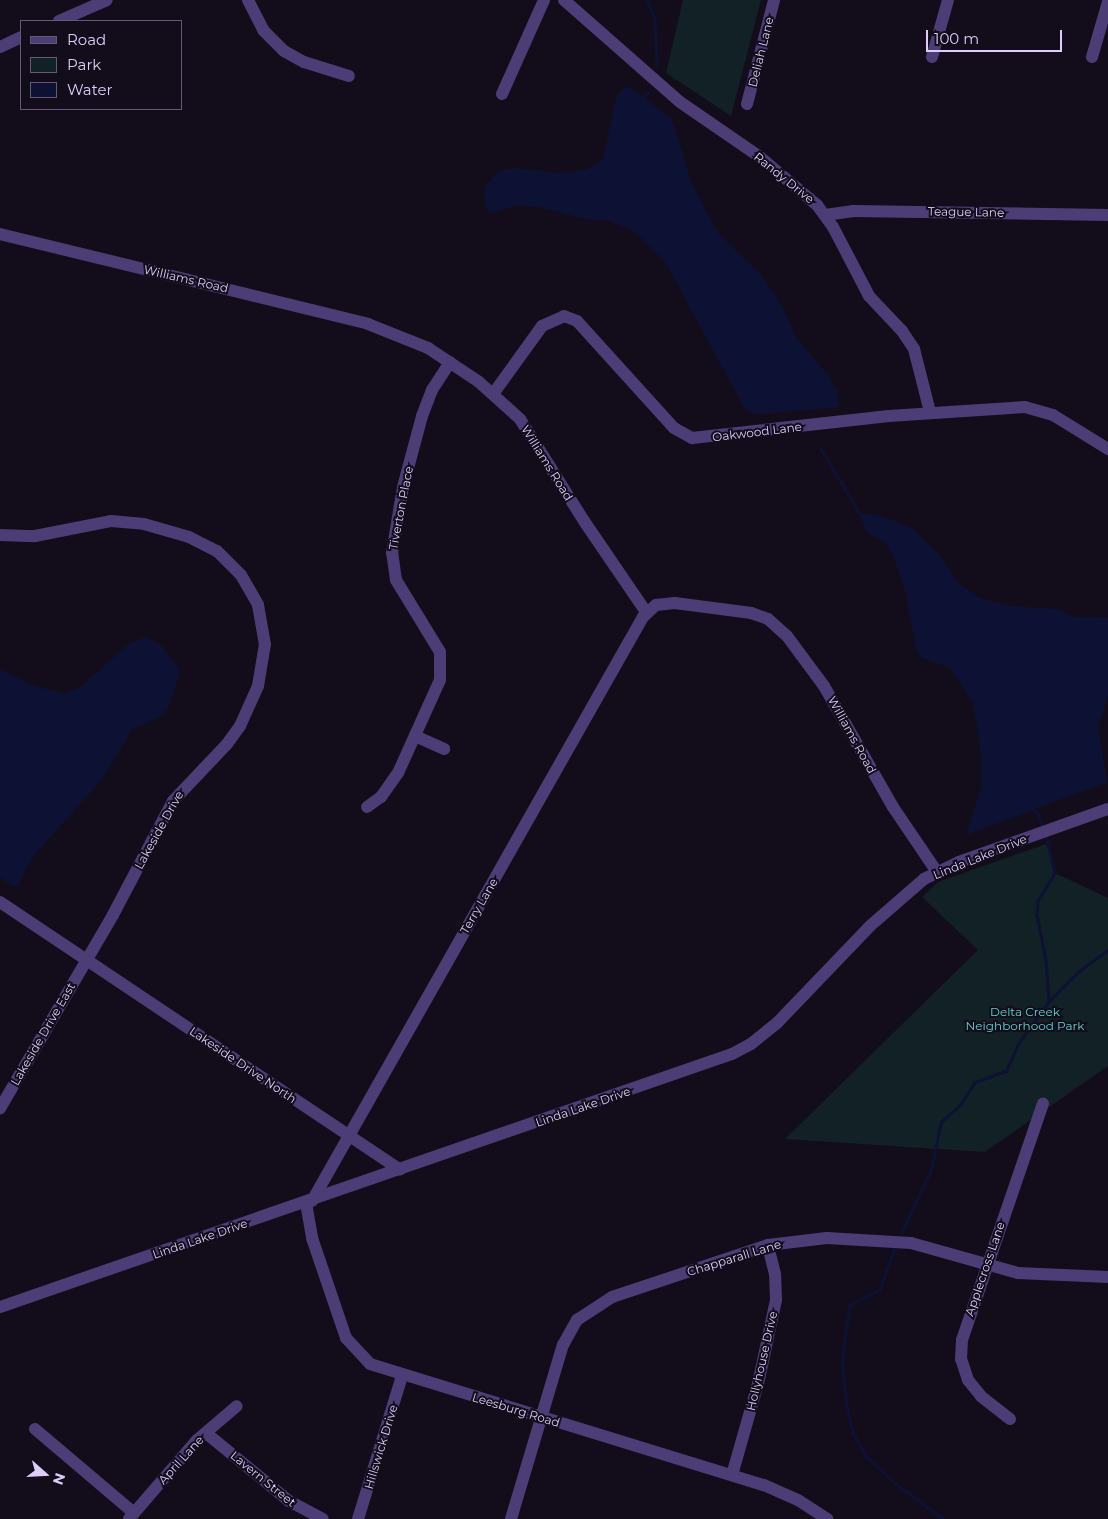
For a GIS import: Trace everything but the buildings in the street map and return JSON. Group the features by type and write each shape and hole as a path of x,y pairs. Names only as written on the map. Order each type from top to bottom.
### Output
{"street":[{"path":"60,20 107,0"},
{"path":"248,0 262,30 284,51 304,62 350,76"},
{"path":"502,94 544,0"},
{"name":"Randy Drive","path":"564,0 643,71 784,175 825,215 869,296 914,349 930,412"},
{"name":"Deliah Lane","path":"747,104 774,0"},
{"path":"932,57 948,0"},
{"path":"1092,57 1108,2"},
{"path":"0,47 20,38"},
{"name":"Teague Lane","path":"825,215 854,211 1108,215"},
{"name":"Williams Road","path":"0,234 368,324 406,337 450,362 493,394 532,435 584,521 646,612 656,605 675,603 751,613 776,625 813,670 893,807 937,872"},
{"name":"Oakwood Lane","path":"493,394 542,326 564,316 584,327 674,428 692,438 930,412 1031,407 1053,416 1103,447"},
{"name":"Tiverton Place","path":"367,807 389,788 437,688 442,662 436,642 396,580 392,553 403,487 422,416 432,390 450,362"},
{"name":"Lakeside Drive","path":"0,535 35,536 111,521 144,524 189,537 217,551 240,575 258,605 264,631 260,677 240,726 226,745 172,801 87,959"},
{"name":"Terry Lane","path":"309,1202 349,1136 646,612"},
{"path":"415,736 444,749"},
{"name":"Linda Lake Drive","path":"0,1307 708,1064 751,1044 777,1023 870,926 910,890 937,872 1108,809"},
{"path":"0,902 87,959"},
{"name":"Lakeside Drive East","path":"0,1108 87,959"},
{"name":"Lakeside Drive North","path":"87,959 400,1170"},
{"name":"Applecross Lane","path":"1010,1420 972,1386 961,1359 963,1333 1042,1104"},
{"name":"Leesburg Road","path":"309,1202 312,1238 346,1338 370,1364 402,1376 732,1475 786,1494 827,1519"},
{"name":"Chapparall Lane","path":"511,1519 563,1345 573,1326 587,1311 612,1297 768,1245 827,1238 894,1241 939,1249 1018,1273 1108,1276"},
{"name":"Hollyhouse Drive","path":"732,1475 758,1384 776,1300 775,1274 768,1245"},
{"name":"Hillswick Drive","path":"358,1519 402,1376"},
{"name":"April Lane","path":"132,1516 206,1432 237,1406"},
{"path":"35,1429 132,1516"},
{"name":"Lavern Street","path":"206,1432 289,1501 323,1519"}],"green space":[{"path":"683,0 761,0 731,116 666,73"},
{"name":"Delta Creek Neighborhood Park","path":"1046,844 1057,874 1108,898 1108,1066 985,1152 785,1139 978,950 922,897 938,882"}],"water":[{"path":"628,86 672,119 691,182 718,233 762,276 783,308 795,336 828,375 837,391 839,407 759,414 746,411 666,263 637,233 610,221 586,219 539,207 517,205 492,213 487,210 484,195 486,185 501,170 513,168 560,173 588,169 603,159 617,95"},
{"path":"859,513 882,516 912,528 941,557 957,582 980,598 1010,606 1056,609 1075,617 1108,618 1108,697 1098,727 1107,782 966,835 981,789 982,761 973,702 950,668 922,658 917,652 904,587 893,555 885,542 867,532"},
{"path":"146,637 160,644 180,671 168,709 159,717 132,729 100,782 33,856 18,885 12,886 0,877 0,669 31,685 66,694 81,686 129,644"}],"waterway":[{"path":"647,0 655,18 657,66"},
{"path":"642,98 648,92"},
{"path":"820,447 861,515"},
{"path":"1032,809 1037,812 1043,827"},
{"path":"1046,834 1055,873 1038,901 1037,915 1046,960 1049,1001"},
{"path":"901,1234 931,1169 941,1122 961,1104 975,1082 1006,1071 1018,1044 1049,1001 1079,971 1108,950"},
{"path":"895,1248 880,1290 850,1305 842,1362 848,1412 853,1432 867,1457 894,1482 944,1519"}]}
